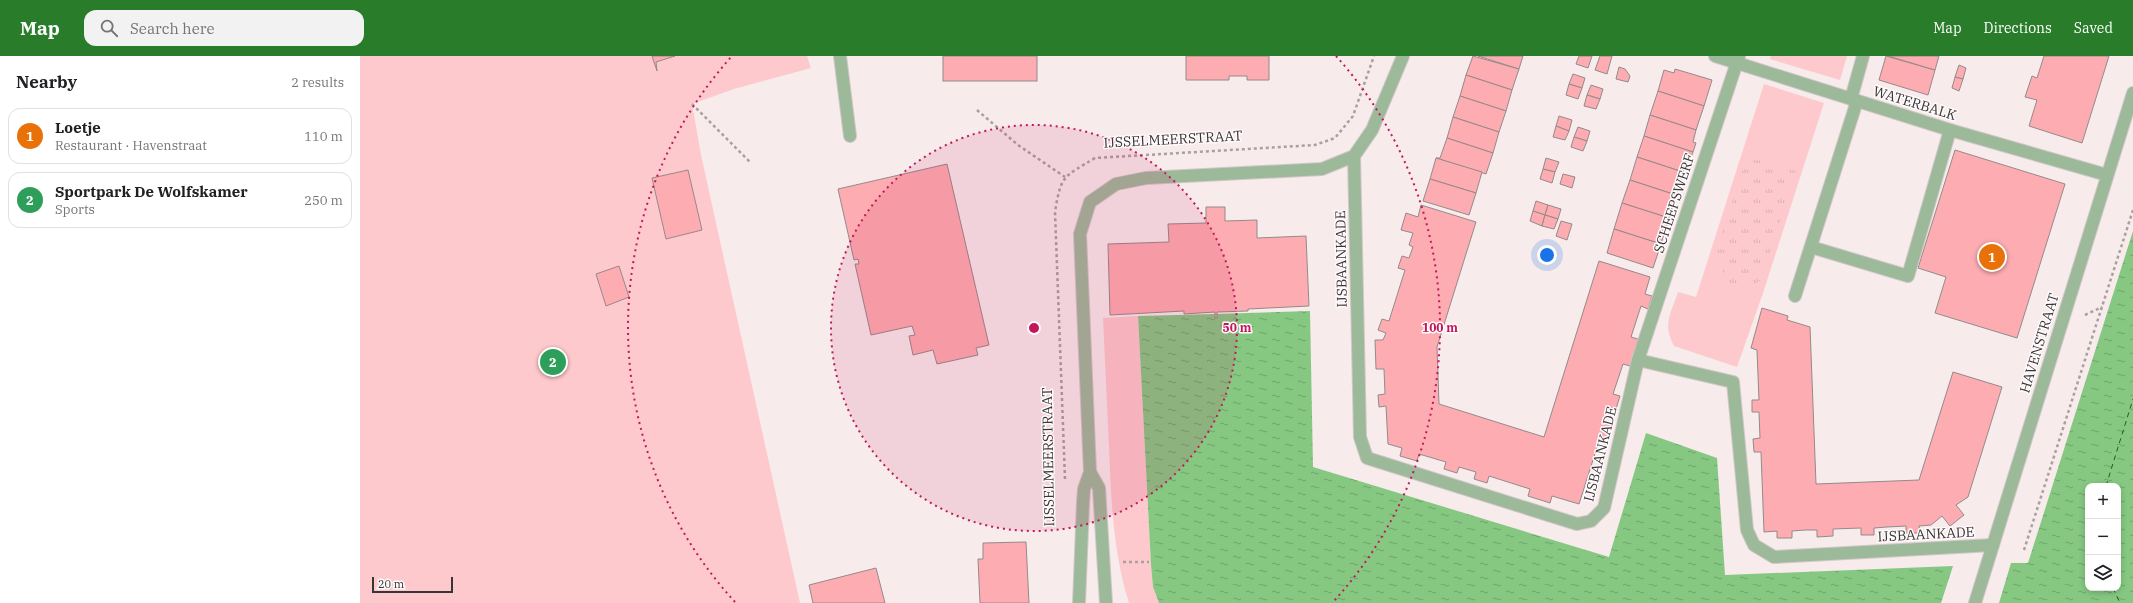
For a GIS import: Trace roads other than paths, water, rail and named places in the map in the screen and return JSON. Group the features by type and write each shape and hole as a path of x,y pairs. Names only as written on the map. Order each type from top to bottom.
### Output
{"street":[{"path":"840,56 850,136"},
{"path":"1079,603 1084,489 1090,472 1080,234 1090,202 1116,184 1146,178 1322,169 1354,156 1372,130 1403,56"},
{"name":"WATERBALK","path":"1714,56 1738,60 1854,100 1950,130 2107,175"},
{"path":"1795,296 1812,247 1854,100 1863,56"},
{"name":"SCHEEPSWERF","path":"1638,360 1738,60"},
{"name":"HAVENSTRAAT","path":"1975,603 2133,93"},
{"path":"1812,247 1908,276 1950,130"},
{"name":"IJSBAANKADE","path":"1354,156 1360,437 1367,458 1577,524 1591,521 1604,508 1638,360 1733,382 1747,530 1754,545 1774,558 1993,545"},
{"path":"1090,472 1098,488 1106,603"}],"water":[{"path":"2133,231 2133,603 1999,603 2011,563 2028,563"},
{"path":"1310,311 1313,467 1609,557 1646,433 1717,458 1725,575 1953,566 1941,603 1159,603 1153,587 1151,565 1138,316 1215,314 1215,318 1217,318 1217,314"}],"place":[{"name":"Loetje","path":"1992,257"},
{"name":"Sportpark De Wolfskamer","path":"553,362"}]}
